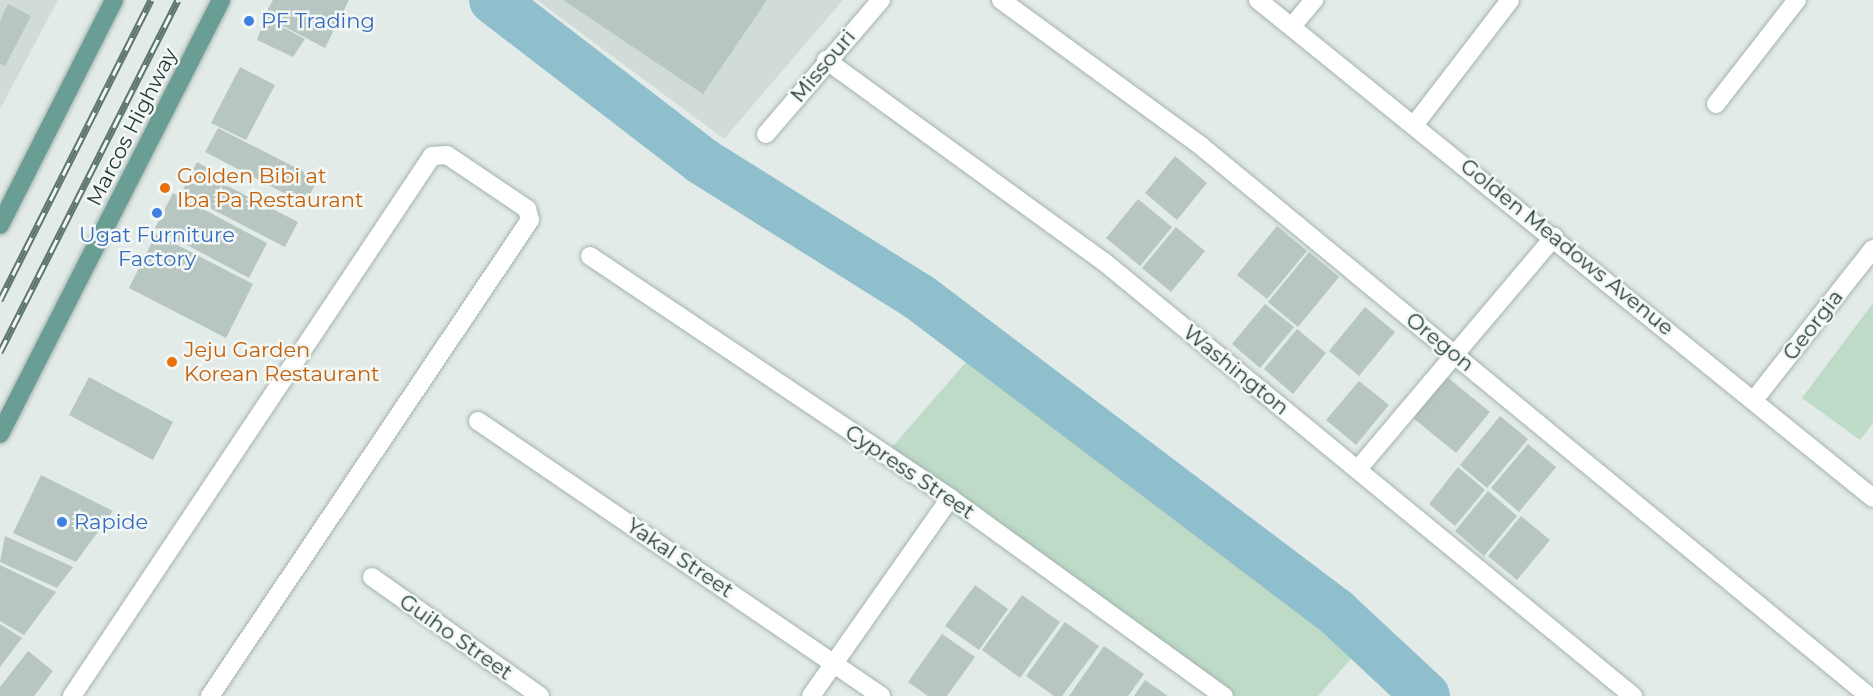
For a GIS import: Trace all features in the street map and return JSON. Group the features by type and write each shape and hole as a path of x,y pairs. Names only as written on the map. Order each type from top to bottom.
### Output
{"main road":[{"path":"0,225 114,0"},
{"name":"Marcos Highway","path":"0,434 221,0"}],"street":[{"name":"Missouri","path":"766,134 826,60 881,0"},
{"name":"Oregon","path":"1001,0 1201,146 1869,696"},
{"name":"Golden Meadows Avenue","path":"1258,0 1293,25 1416,124 1873,498"},
{"path":"1293,25 1314,0"},
{"path":"1416,124 1510,0"},
{"path":"1716,104 1797,0"},
{"name":"Washington","path":"826,60 1103,261 1632,696"},
{"path":"72,696 432,156 447,155 527,209 530,220 210,696"},
{"path":"1358,469 1554,237"},
{"name":"Georgia","path":"1754,400 1873,249"},
{"name":"Cypress Street","path":"590,256 950,498 1224,696"},
{"name":"Yakal Street","path":"478,421 835,663 880,696"},
{"path":"811,696 950,498"},
{"name":"Guiho Street","path":"372,577 540,696"}],"shaded area":[{"path":"0,0 58,0 0,109"},
{"path":"537,0 843,0 724,139"}],"green space":[{"path":"1873,303 1873,423 1860,440 1802,398"},
{"path":"980,346 1177,482 1373,634 1318,696 1210,696 881,460"}],"building":[{"path":"273,0 349,0 325,48 264,16"},
{"path":"563,0 767,0 703,94"},
{"path":"8,4 31,16 5,66 0,64 0,21"},
{"path":"265,18 305,39 293,57 257,40"},
{"path":"240,67 275,85 246,140 211,123"},
{"path":"218,128 318,179 305,204 205,152"},
{"path":"1175,156 1207,183 1177,220 1145,193"},
{"path":"197,162 210,169 206,175 298,222 285,247 181,193"},
{"path":"173,193 267,243 249,278 155,228"},
{"path":"1138,199 1172,227 1140,266 1106,238"},
{"path":"1277,226 1307,251 1267,299 1237,275"},
{"path":"1176,227 1205,251 1171,292 1142,268"},
{"path":"156,234 253,284 226,338 129,288"},
{"path":"1309,252 1339,277 1298,327 1268,302"},
{"path":"1265,304 1294,327 1260,368 1232,344"},
{"path":"1365,307 1395,332 1359,376 1329,351"},
{"path":"1297,329 1326,353 1293,394 1264,369"},
{"path":"1441,372 1490,412 1456,453 1407,413"},
{"path":"89,377 173,422 153,460 69,415"},
{"path":"1359,381 1389,405 1356,445 1326,420"},
{"path":"1500,416 1528,439 1487,488 1460,465"},
{"path":"1528,444 1556,467 1519,512 1491,488"},
{"path":"1458,467 1485,490 1455,526 1429,504"},
{"name":"Rapide","path":"41,475 113,511 76,562 13,533"},
{"path":"1488,491 1517,516 1484,556 1455,531"},
{"path":"1521,516 1550,540 1517,580 1488,556"},
{"path":"5,536 73,567 57,588 0,562"},
{"path":"0,565 56,592 24,635 0,621"},
{"path":"975,585 1008,609 979,650 945,626"},
{"path":"1022,595 1060,622 1020,678 982,650"},
{"path":"1065,622 1099,646 1062,696 1054,696 1026,676"},
{"path":"0,624 22,638 0,667"},
{"path":"942,634 975,657 947,696 928,696 908,682"},
{"path":"1104,646 1144,674 1128,696 1069,696"},
{"path":"28,651 53,671 34,696 0,696 0,687"},
{"path":"1145,680 1168,696 1134,696"}],"waterway":[{"path":"493,0 702,161 919,297 1336,612 1426,696"}],"railway":[{"path":"0,300 151,0"},
{"path":"0,352 178,0"}],"place":[{"name":"PF Trading","path":"249,21"},
{"name":"Golden Bibi at Iba Pa Restaurant","path":"165,188"},
{"name":"Ugat Furniture Factory","path":"157,213"},
{"name":"Jeju Garden Korean Restaurant","path":"172,362"},
{"name":"Rapide","path":"62,522"}]}
